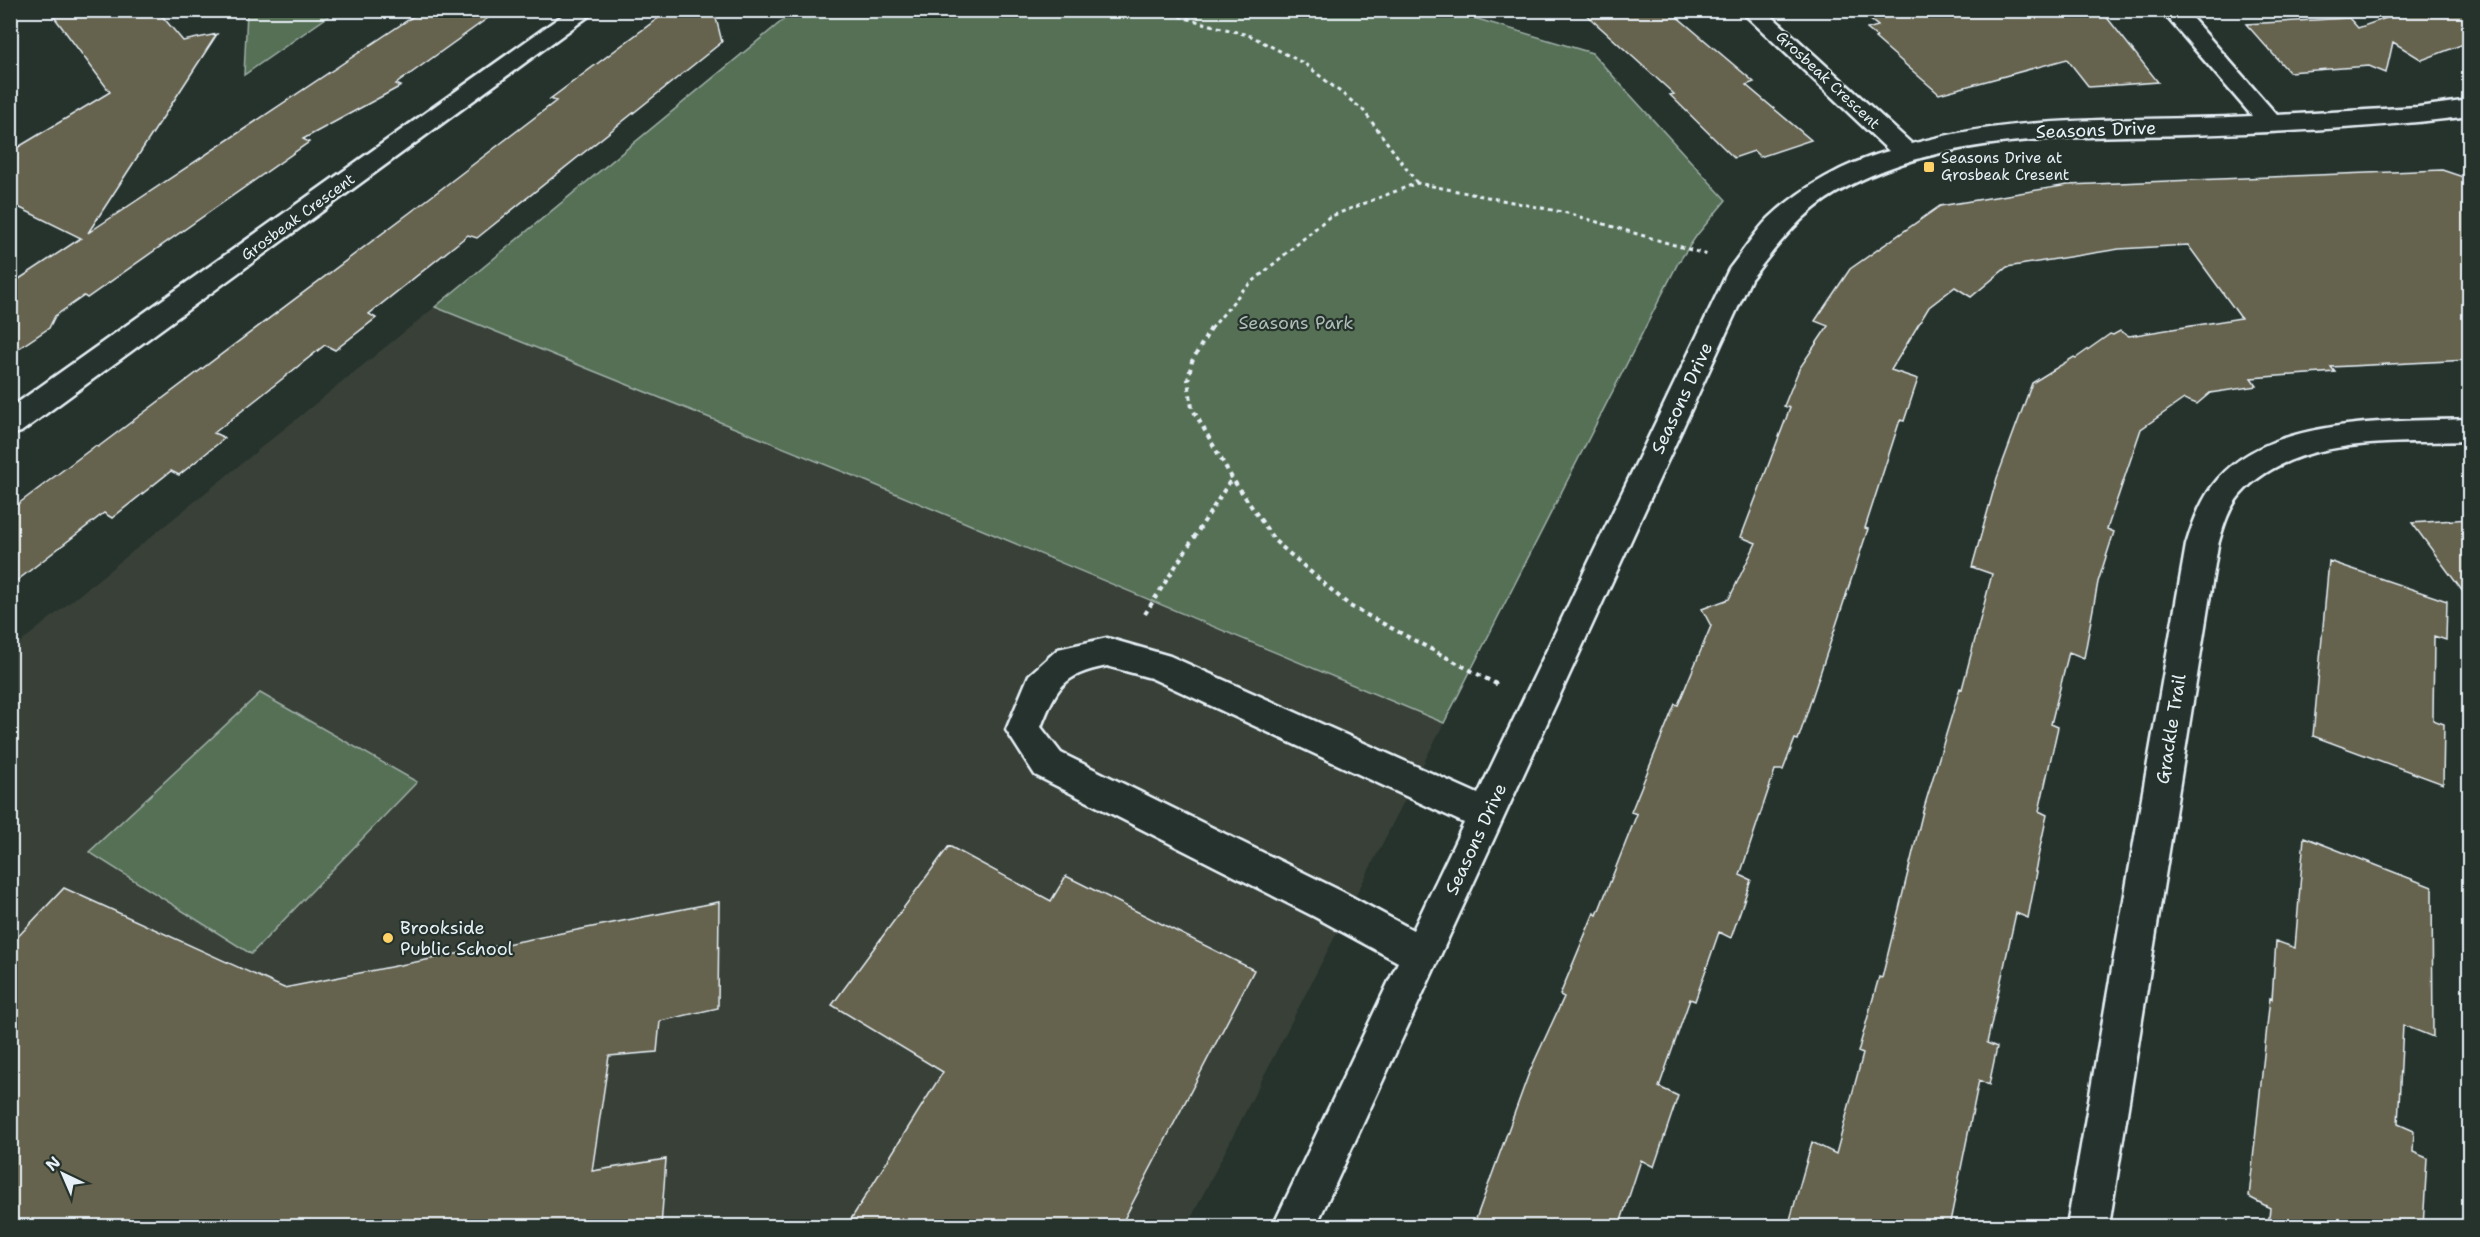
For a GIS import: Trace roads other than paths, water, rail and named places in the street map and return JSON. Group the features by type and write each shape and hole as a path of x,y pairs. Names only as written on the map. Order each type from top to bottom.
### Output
{"street":[{"name":"Grosbeak Crescent","path":"10,424 585,10"},
{"name":"Grosbeak Crescent","path":"1751,10 1904,151"},
{"path":"2172,10 2270,122"},
{"name":"Seasons Drive","path":"1294,1227 1744,268 1775,227 1800,204 1865,167 1904,151 2001,135 2418,115 2469,108"},
{"name":"Grackle Trail","path":"2088,1227 2202,545 2210,516 2238,479 2253,466 2285,450 2333,439 2469,430"},
{"path":"1422,955 1328,904 1048,764 1023,730 1041,685 1070,660 1107,652 1158,666 1487,816"}],"place":[{"name":"Seasons Drive at Grosbeak Cresent","path":"1929,167"},
{"name":"Brookside Public School","path":"388,938"}],"park label":[{"name":"Seasons Park","path":"1296,323"}]}
